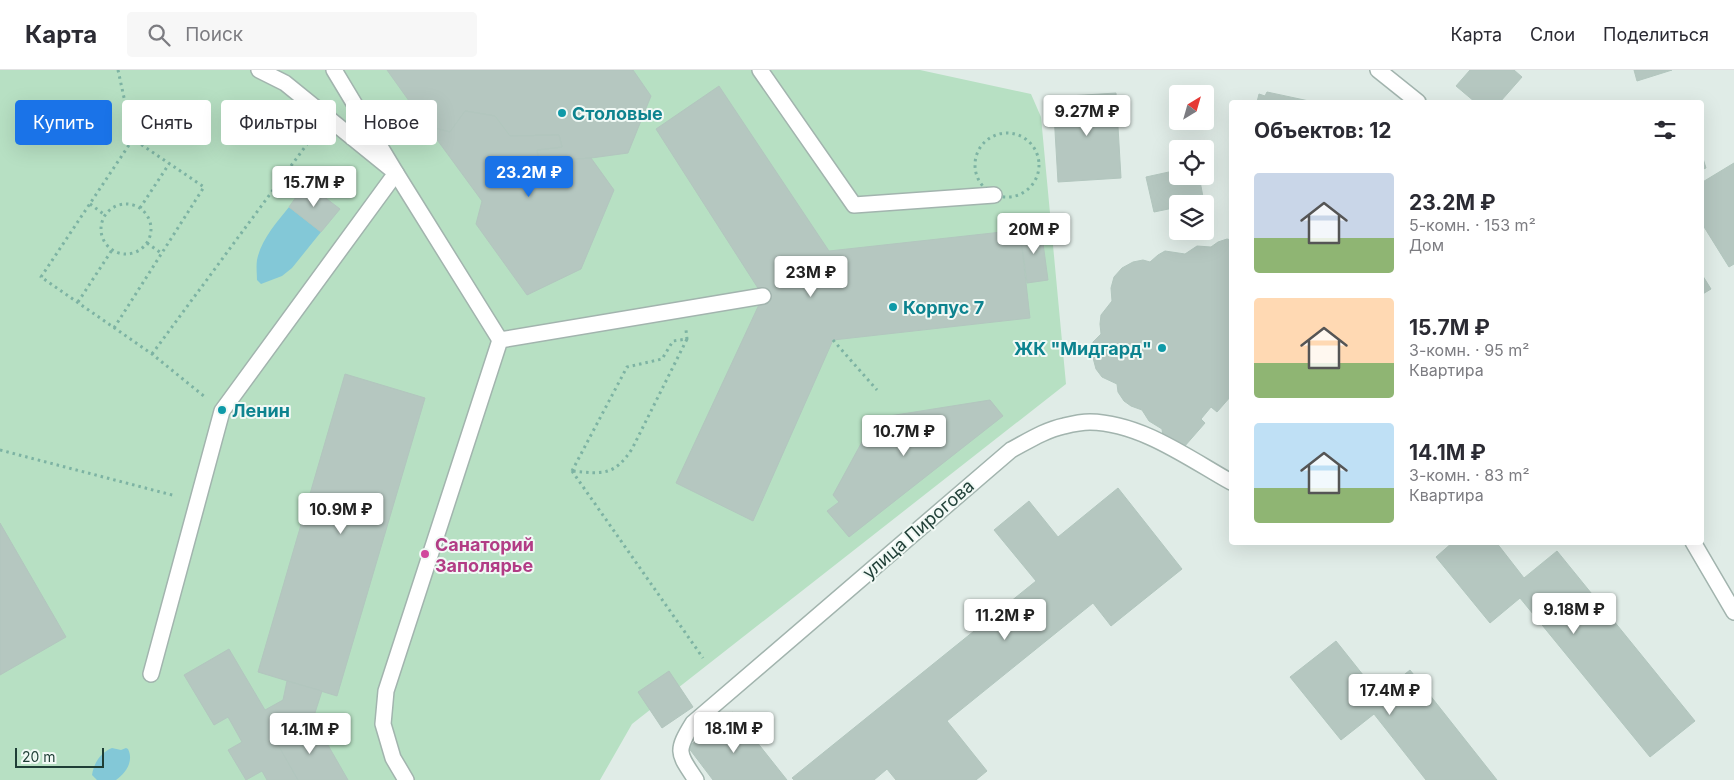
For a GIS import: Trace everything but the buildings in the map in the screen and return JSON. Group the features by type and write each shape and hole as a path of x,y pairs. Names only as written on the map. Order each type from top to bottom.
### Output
{"street":[{"path":"259,70 285,83 307,100"},
{"path":"334,70 500,340 386,691 383,724 393,758 406,780"},
{"path":"760,70 854,204 994,194"},
{"path":"1378,70 1416,100"},
{"path":"336,123 396,173"},
{"path":"151,674 222,411 396,173"},
{"path":"500,340 763,296"},
{"name":"улица Пирогова","path":"696,780 681,757 682,740 693,723 1011,450 1062,426 1089,422 1119,426 1157,440 1229,481"},
{"path":"1694,545 1734,612"}],"path":[{"path":"118,70 125,100"},
{"path":"1008,133 1020,136 1031,143 1038,154 1037,178 1029,189 1019,195 1006,197 994,194 984,187 977,176 975,164 978,152 985,142 996,135 1008,133"},
{"path":"129,145 41,276 152,354 222,411"},
{"path":"114,328 204,187 141,145"},
{"path":"152,354 306,145"},
{"path":"140,208 168,164"},
{"path":"90,204 106,215"},
{"path":"121,205 131,205 140,208 147,215 151,224 151,234 147,243 140,250 131,254 121,254 112,250 105,243 101,234 101,224 106,215 112,208 121,205"},
{"path":"147,243 162,253"},
{"path":"78,302 112,250"},
{"path":"572,471 598,473 611,470 622,464 632,449 687,339 683,310"},
{"path":"572,471 627,367 662,359 674,340 687,339"},
{"path":"833,340 877,390"},
{"path":"0,450 198,502"},
{"path":"572,471 703,658"}],"green space":[{"name":"Санаторий Заполярье","path":"0,70 920,70 1031,94 1041,117 1066,384 632,724 600,780 0,780"}],"water":[{"path":"289,207 321,232 292,268 282,276 261,284 257,280 259,253 270,232"},
{"path":"112,748 128,749 130,758 128,766 116,780 97,780 92,775 94,766 104,753"}],"place":[{"name":"Столовые","path":"562,113"},
{"name":"Корпус 7","path":"893,307"},
{"name":"ЖК \"Мидгард\"","path":"1162,348"},
{"name":"Ленин","path":"222,410"},
{"name":"Санаторий Заполярье","path":"425,554"}]}
